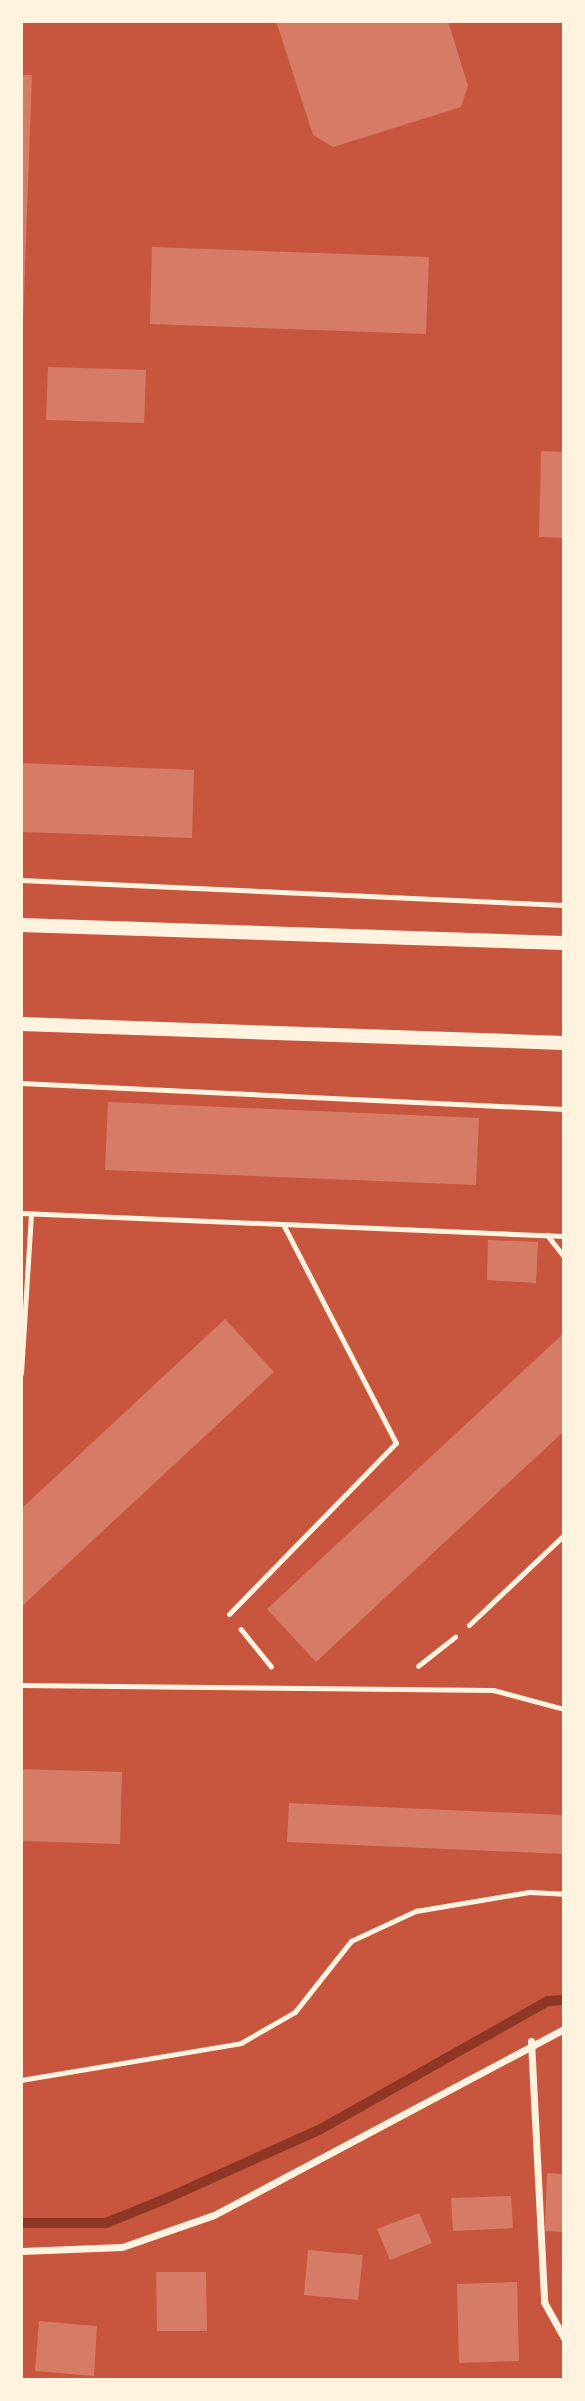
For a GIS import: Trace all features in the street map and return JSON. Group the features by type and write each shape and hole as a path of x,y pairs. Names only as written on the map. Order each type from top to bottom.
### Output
{"main road":[{"path":"21,925 564,943"},
{"path":"21,1024 564,1043"}],"street":[{"path":"21,2250 122,2248 214,2215 531,2041 564,2029"},
{"path":"531,2041 544,2302 564,2338"}],"lane":[{"path":"21,1213 564,1236"},
{"path":"21,1373 30,1213"},
{"path":"229,1615 396,1443 283,1224"},
{"path":"547,1235 564,1257"},
{"path":"469,1625 564,1535"},
{"path":"21,1685 286,1685 493,1690 564,1709"}],"path":[{"path":"21,880 564,905"},
{"path":"21,1083 564,1109"},
{"path":"229,1615 286,1685"},
{"path":"390,1688 469,1625"},
{"path":"21,2080 241,2043 295,2012 351,1941 383,1926 416,1911 530,1892 564,1894"}],"building":[{"path":"276,21 448,21 468,86 461,107 333,147 313,135"},
{"path":"21,75 32,75 23,323 21,323"},
{"path":"152,247 429,257 426,334 150,324"},
{"path":"48,367 146,370 144,423 46,420"},
{"path":"541,451 564,452 564,538 539,537"},
{"path":"21,763 194,770 192,838 21,832"},
{"path":"108,1102 479,1118 476,1185 105,1170"},
{"path":"488,1240 538,1242 536,1283 487,1280"},
{"path":"225,1319 274,1372 21,1607 21,1509"},
{"path":"564,1333 564,1431 316,1662 267,1609"},
{"path":"21,1769 122,1772 120,1844 21,1841"},
{"path":"289,1803 564,1815 564,1854 287,1842"},
{"path":"547,2173 564,2174 564,2232 545,2231"},
{"path":"511,2196 513,2228 453,2231 451,2198"},
{"path":"419,2213 432,2243 390,2260 377,2229"},
{"path":"308,2250 363,2255 358,2300 304,2295"},
{"path":"156,2272 206,2272 207,2331 157,2331"},
{"path":"517,2282 519,2361 459,2363 457,2284"},
{"path":"39,2321 97,2326 94,2376 35,2371"}],"waterway":[{"path":"21,2223 106,2223 163,2200 319,2130 548,2001 564,2000"}]}
